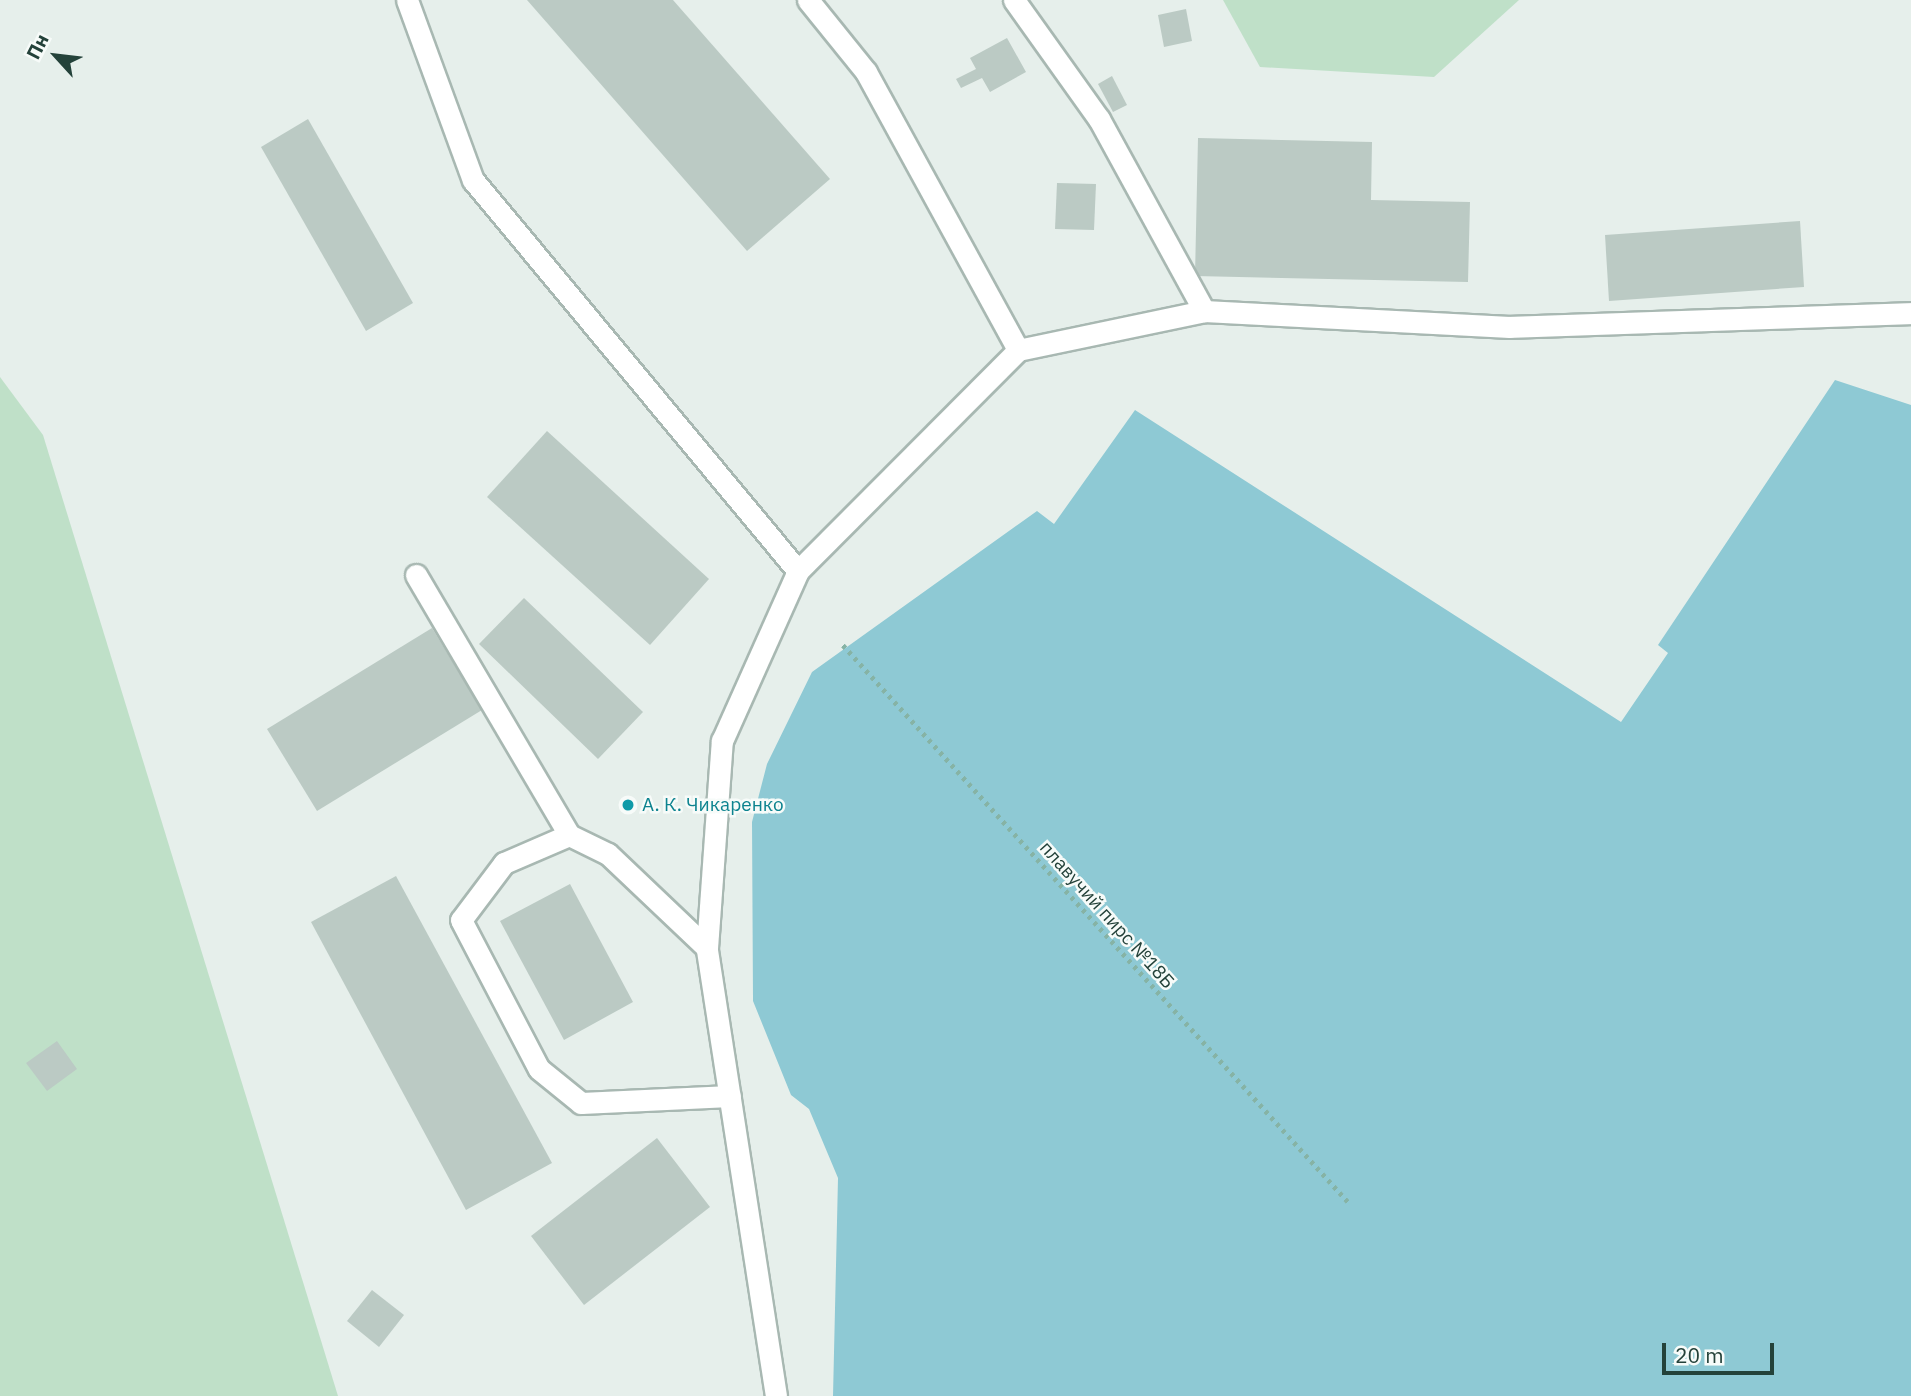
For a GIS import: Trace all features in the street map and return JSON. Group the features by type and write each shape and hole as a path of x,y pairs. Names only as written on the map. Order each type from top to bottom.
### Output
{"lane":[{"path":"407,0 474,180 798,571"},
{"path":"808,0 866,72 1018,350"},
{"path":"1014,0 1099,120 1204,310"},
{"path":"776,1396 707,948 722,741 798,571 1018,350 1204,310 1510,327 1911,313"},
{"path":"416,575 569,835 608,854 707,948"},
{"path":"569,835 504,863 461,920 538,1069 582,1103 730,1096"}],"path":[{"name":"плавучий пирс №18Б","path":"843,645 1350,1203"}],"green space":[{"path":"1223,0 1519,0 1434,77 1260,67"},
{"path":"0,377 43,435 338,1396 0,1396"}],"water":[{"path":"1835,380 1911,405 1911,1396 833,1396 838,1178 809,1109 791,1095 753,1001 752,822 767,764 812,672 1037,511 1054,524 1135,410 1621,722 1668,653 1658,645"}],"building":[{"path":"527,0 673,0 830,179 747,251"},
{"path":"1186,9 1192,41 1164,47 1158,15"},
{"path":"1007,38 1026,72 990,92 982,78 961,88 956,79 976,69 970,58"},
{"path":"1112,76 1127,105 1113,112 1098,84"},
{"path":"308,119 413,303 366,331 261,147"},
{"path":"1198,138 1372,142 1371,200 1470,202 1468,282 1195,276"},
{"path":"1057,183 1096,184 1094,230 1055,229"},
{"path":"1800,221 1804,287 1609,301 1605,235"},
{"path":"547,431 709,579 650,645 487,497"},
{"path":"524,598 643,712 598,759 479,644"},
{"path":"432,628 482,710 317,811 267,729"},
{"path":"396,876 552,1163 466,1210 311,922"},
{"path":"570,884 633,1002 564,1040 500,921"},
{"path":"57,1041 77,1069 47,1091 26,1063"},
{"path":"657,1138 710,1207 584,1305 531,1236"},
{"path":"372,1290 404,1315 379,1347 347,1321"}],"place":[{"name":"А. К. Чикаренко","path":"628,805"}]}
